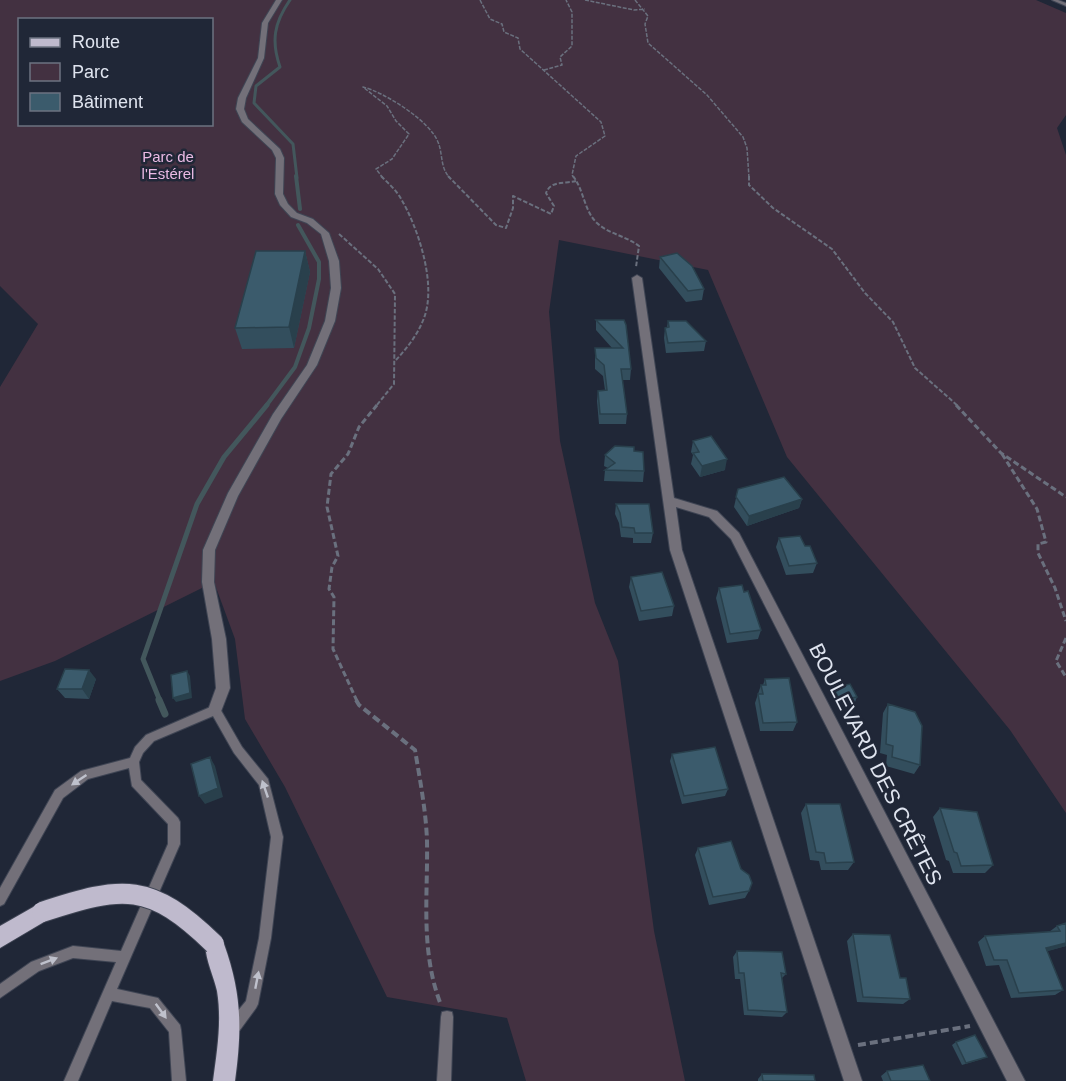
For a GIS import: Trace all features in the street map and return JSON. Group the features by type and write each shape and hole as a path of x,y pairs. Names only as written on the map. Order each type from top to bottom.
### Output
{"main road":[{"path":"0,938 42,912 101,893 131,892 162,900 178,910 214,944 225,974 231,1001 231,1030 224,1081"}],"street":[{"path":"215,710 223,688 219,639 208,582 209,550 232,496 276,417 312,365 330,321 336,288 334,261 324,233 310,221 294,215 284,206 279,194 280,158 276,148 245,120 240,109 242,98 261,58 265,23 279,0"},
{"path":"637,278 676,550 853,1081"},
{"name":"BOULEVARD DES CRÊTES","path":"669,501 713,514 735,536 1016,1081"}],"lane":[{"path":"1054,0 1066,5"},
{"path":"71,1081 174,844 174,822 136,782 134,762 139,750 150,738 215,710 238,750 264,783 277,837 266,938 252,1004 231,1030"},
{"path":"0,900 59,794 85,775 134,762"},
{"path":"0,992 35,966 73,952 124,957"},
{"path":"109,994 154,1002 175,1030 179,1081"},
{"path":"444,1081 447,1017"}],"path":[{"path":"480,0 490,19 502,24 504,32 518,38 520,50 601,122 605,136 576,156 572,175 583,189 584,202 595,220 603,228 628,236 639,246 637,278"},
{"path":"543,70 562,65 560,57 572,45 572,12 566,0"},
{"path":"585,0 634,10 645,9"},
{"path":"635,0 645,9 648,16 645,24 648,43 707,95 743,137 747,148 749,185 773,208 832,249 865,293 893,322 915,368 959,407 1001,453 1037,509 1046,542 1038,544 1038,553 1055,588 1066,621"},
{"path":"396,360 407,349 426,321 430,290 426,261 401,199 376,169 399,155 409,134 387,106 363,87 379,91 427,126 438,141 445,173 496,225 506,228 513,208 513,196 527,200 533,207 551,214 555,206 546,193 548,188 552,184 576,181"},
{"path":"324,233 338,232 378,268 394,294 396,325 394,384 359,427 348,454 331,474 327,507 338,556 332,567 329,589 334,597 333,649 359,705 415,750 424,802 428,850 424,924 430,983 447,1017"},
{"path":"1001,453 1066,497"},
{"path":"1066,638 1056,661 1066,677"},
{"path":"842,1048 986,1021"}],"green space":[{"name":"Parc de l'Estérel","path":"0,0 1036,0 1066,13 1066,115 1057,128 1066,155 1066,813 1010,730 787,457 708,270 559,240 549,312 560,441 595,603 618,661 654,931 685,1081 526,1081 507,1018 387,997 285,787 245,719 235,639 214,582 55,661 0,681 0,387 38,324 0,286"}],"building":[{"path":"256,251 305,251 289,327 235,328"},
{"path":"677,253 692,266 704,289 688,291 660,257"},
{"path":"596,320 624,320 626,325 631,369 621,369 627,414 600,414 598,391 607,390 604,365 596,358 595,348 623,348"},
{"path":"668,321 686,321 706,341 668,343 665,328 669,327"},
{"path":"711,436 727,459 702,466 693,453 699,452 693,441"},
{"path":"615,446 634,447 634,451 643,452 644,471 605,470 615,463 605,455"},
{"path":"784,477 802,499 749,516 736,497 738,489"},
{"path":"616,504 649,504 653,533 635,533 634,528 622,527"},
{"path":"800,536 805,546 810,546 817,563 789,566 779,538"},
{"path":"662,572 674,606 641,611 631,577"},
{"path":"742,585 744,592 748,591 761,630 730,634 719,588"},
{"path":"65,669 89,670 82,689 57,689"},
{"path":"187,671 190,693 173,698 171,675"},
{"path":"789,678 797,722 763,723 758,694 763,694 761,685 766,685 765,679"},
{"path":"850,684 857,697 840,700 833,688"},
{"path":"888,704 915,712 922,726 920,765 892,757 893,746 886,744"},
{"path":"715,747 728,789 684,796 672,754"},
{"path":"210,757 218,788 199,796 191,764"},
{"path":"806,804 840,804 854,862 826,863 824,853 816,852"},
{"path":"940,808 977,812 993,865 961,866 957,853 954,852"},
{"path":"731,841 741,869 749,875 752,883 749,891 713,897 698,848"},
{"path":"1066,923 1066,943 1046,948 1063,990 1019,993 1007,960 994,960 985,936 1060,931 1057,926"},
{"path":"853,934 890,935 900,978 906,978 910,999 863,997"},
{"path":"737,951 782,952 786,974 781,973 787,1012 748,1010 744,973 739,973"},
{"path":"975,1035 987,1057 966,1063 956,1042"},
{"path":"923,1065 930,1081 891,1081 887,1071"},
{"path":"762,1074 814,1075 815,1081 763,1081"}],"waterway":[{"path":"290,0 277,24 275,40 280,67 256,86 254,103 293,144 297,178"},
{"path":"296,176 300,209"},
{"path":"266,406 295,367 309,328 319,279 319,262 298,225"},
{"path":"160,701 143,659 197,504 224,457 267,405"},
{"path":"159,700 165,714"}]}
